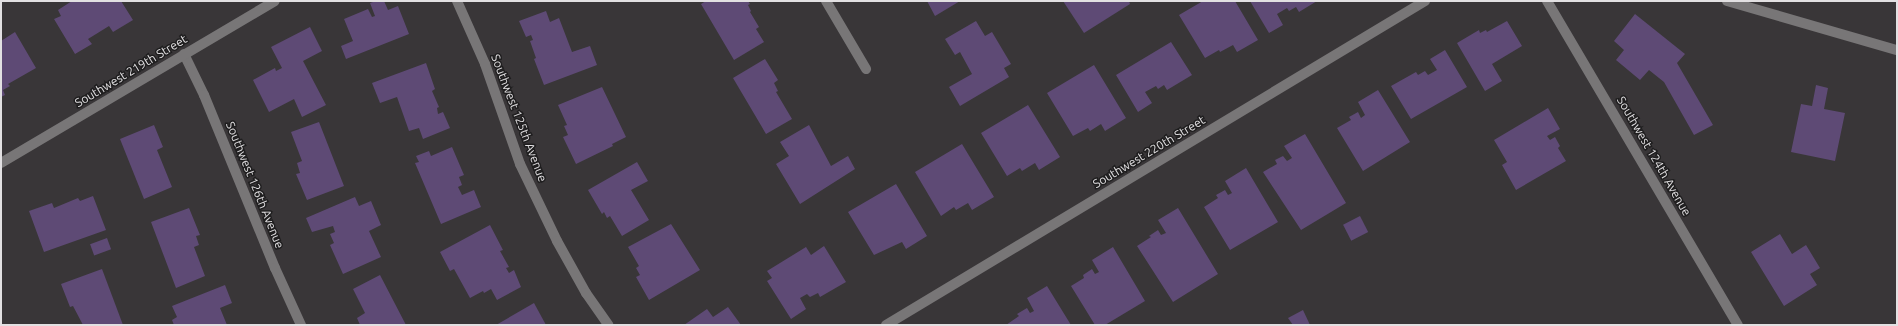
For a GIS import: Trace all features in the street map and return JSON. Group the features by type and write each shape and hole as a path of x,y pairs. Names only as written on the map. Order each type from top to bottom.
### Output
{"street":[{"name":"Southwest 219th Street","path":"1,163 275,1"},
{"name":"Southwest 125th Avenue","path":"457,1 484,64 520,164 557,241 586,292 608,325"},
{"path":"826,1 866,69"},
{"name":"Southwest 220th Street","path":"886,325 1426,1"},
{"name":"Southwest 124th Avenue","path":"1547,1 1738,325"},
{"path":"1727,1 1897,50"},
{"name":"Southwest 126th Avenue","path":"184,54 204,95 275,268 301,325"}],"building":[{"path":"72,1 121,1 133,20 113,32 109,26 88,39 92,44 75,54 54,19 61,16 58,10"},
{"path":"384,1 388,10 398,6 409,34 346,59 341,46 353,41 344,19 368,9 372,17 375,16 370,3"},
{"path":"706,1 748,1 750,4 748,5 751,11 750,12 759,27 756,29 764,42 734,60 701,4"},
{"path":"927,1 960,1 935,16"},
{"path":"1063,1 1129,1 1130,4 1084,33"},
{"path":"1203,1 1235,1 1258,40 1237,52 1233,45 1220,52 1219,50 1205,58 1179,15"},
{"path":"1250,1 1317,1 1299,12 1296,7 1289,11 1287,8 1277,14 1283,25 1269,33"},
{"path":"546,11 550,22 559,18 572,52 590,46 597,65 544,85 534,59 536,58 530,41 533,40 531,35 526,37 519,21"},
{"path":"1635,14 1685,54 1677,63 1713,125 1694,135 1664,82 1649,70 1640,80 1616,60 1624,50 1614,41"},
{"path":"976,21 985,36 992,32 1011,64 1004,68 1009,77 960,106 949,87 972,74 960,52 955,55 945,39"},
{"path":"1507,21 1522,46 1492,64 1502,81 1485,91 1457,43 1479,30 1480,33 1486,30 1487,32"},
{"path":"310,27 322,51 303,61 326,105 302,117 294,99 269,112 253,80 275,68 276,71 282,68 271,47"},
{"path":"15,32 36,68 8,84 10,86 3,90 5,95 1,97 1,41"},
{"path":"1171,42 1192,75 1167,90 1164,85 1158,89 1156,86 1145,92 1152,103 1138,112 1116,75"},
{"path":"1445,50 1467,87 1411,119 1391,86 1416,72 1418,75 1425,71 1428,75 1437,70 1430,59"},
{"path":"765,59 778,80 774,83 778,91 776,92 792,119 766,134 733,78"},
{"path":"426,63 435,89 432,91 439,107 437,108 438,114 443,112 450,128 423,139 419,128 409,131 397,97 380,103 372,83"},
{"path":"1094,65 1126,118 1105,131 1101,124 1090,131 1088,128 1073,136 1047,93"},
{"path":"1816,85 1828,88 1824,109 1845,113 1835,161 1791,152 1801,104 1812,106"},
{"path":"602,87 626,137 612,144 613,146 576,164 563,137 568,135 564,126 567,125 558,105"},
{"path":"1378,90 1410,142 1363,171 1337,128 1351,120 1349,117 1358,112 1361,118 1365,115 1358,102"},
{"path":"1028,105 1060,157 1039,170 1035,163 1022,171 1020,168 1007,176 981,133"},
{"path":"1548,108 1560,129 1547,136 1550,140 1555,137 1560,146 1558,148 1566,161 1516,190 1502,165 1507,162 1494,140"},
{"path":"319,122 344,186 307,200 296,174 300,173 297,163 302,161 291,132"},
{"path":"154,125 163,147 157,150 172,187 144,199 120,139"},
{"path":"809,125 831,166 848,156 855,169 800,204 776,164 789,156 780,142"},
{"path":"1305,134 1346,203 1301,230 1263,172 1277,164 1275,160 1283,156 1287,161 1292,158 1284,146"},
{"path":"962,144 994,197 972,210 968,203 956,210 954,207 941,216 915,172"},
{"path":"452,147 464,175 459,177 462,185 458,187 462,195 474,190 481,207 441,224 415,163 419,162 416,156 429,151 431,156"},
{"path":"637,162 648,181 631,190 649,220 622,236 610,216 607,218 604,212 602,214 588,190"},
{"path":"1246,168 1278,222 1230,250 1204,207 1218,198 1216,195 1225,190 1228,195 1232,193 1225,181"},
{"path":"896,184 927,236 906,249 902,242 874,255 848,212"},
{"path":"93,196 106,230 44,252 29,211 52,203 54,208 78,198 80,201"},
{"path":"355,197 359,206 371,201 381,225 369,231 381,257 343,274 330,245 334,243 330,234 335,232 333,226 312,232 306,218"},
{"path":"189,208 200,235 196,236 199,245 194,247 205,276 176,288 151,222"},
{"path":"1178,208 1218,274 1173,302 1137,246 1151,237 1149,236 1158,230 1161,235 1166,233 1158,220"},
{"path":"1360,216 1368,232 1351,241 1343,225"},
{"path":"671,224 700,270 649,300 636,277 640,275 636,268 639,266 628,247"},
{"path":"490,225 503,250 500,251 509,267 506,268 509,273 514,270 521,287 497,300 491,289 484,293 483,291 470,298 454,269 450,271 440,252"},
{"path":"1780,234 1792,254 1806,245 1820,268 1810,274 1817,285 1784,306 1751,252"},
{"path":"107,238 111,249 94,255 90,244"},
{"path":"824,246 846,282 820,297 818,293 810,297 807,294 800,298 806,309 791,319 767,281 772,278 767,271 806,247 811,255"},
{"path":"1113,247 1145,301 1105,325 1095,325 1071,286 1084,278 1083,275 1092,269 1095,274 1099,272 1092,260"},
{"path":"102,269 123,325 83,325 73,306 70,307 61,284"},
{"path":"380,275 406,325 360,325 357,318 365,313 353,289"},
{"path":"225,285 232,303 220,308 227,325 174,325 172,320 177,317 172,306"},
{"path":"1047,286 1071,325 1006,325 1019,316 1017,314 1027,308 1030,313 1034,311 1027,298"},
{"path":"534,303 546,325 496,325"},
{"path":"728,307 741,325 684,325 707,309 713,317"},
{"path":"1303,310 1310,325 1293,325 1288,318"}]}
